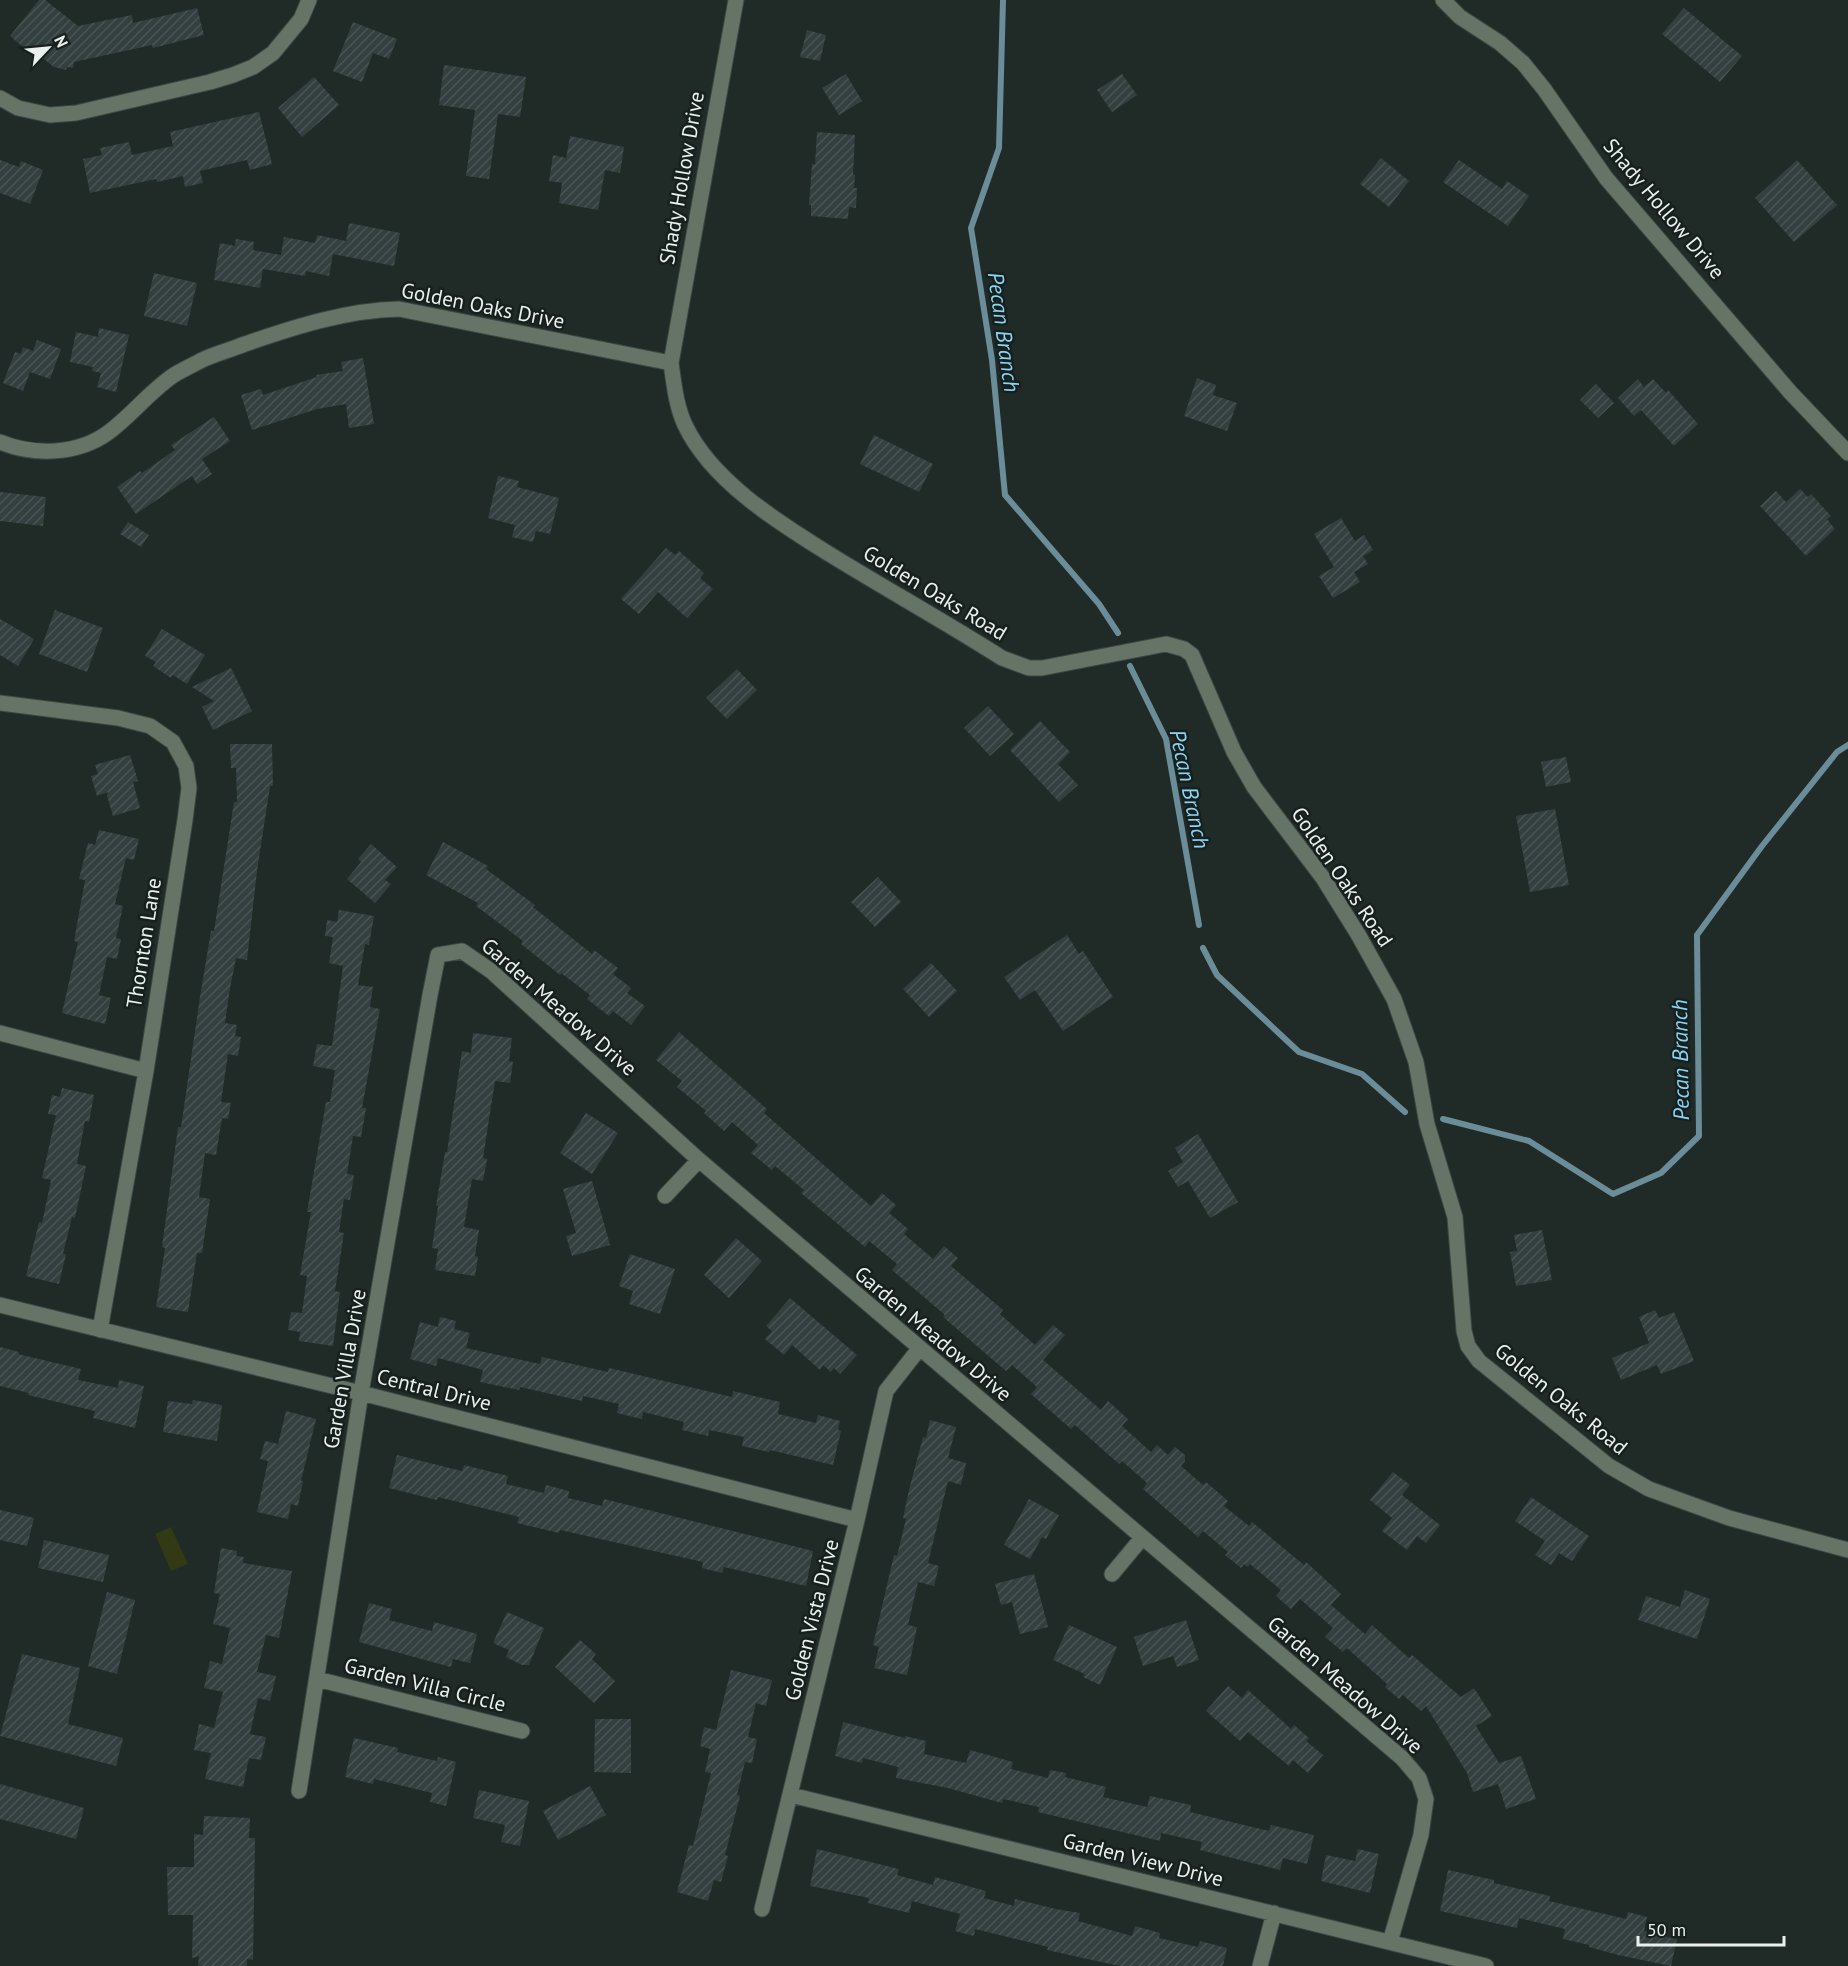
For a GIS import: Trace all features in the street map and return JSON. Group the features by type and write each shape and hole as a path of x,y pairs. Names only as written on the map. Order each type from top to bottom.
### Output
{"street":[{"path":"0,98 18,108 50,115 76,112 233,75 253,68 273,53 301,19 309,0"},
{"name":"Shady Hollow Drive","path":"670,363 736,0"},
{"name":"Shady Hollow Drive","path":"1443,0 1461,17 1523,63 1544,89 1606,178 1790,392 1848,453"},
{"name":"Golden Oaks Drive","path":"0,442 47,451 68,450 89,444 108,433 173,376 203,360 270,335 315,322 380,309 399,309 670,363"},
{"name":"Golden Oaks Road","path":"670,363 678,405 685,425 705,456 746,497 782,524 1002,658 1029,668 1042,668 1166,644 1184,649 1192,655 1234,752 1254,787 1323,878 1394,999 1416,1062 1427,1124 1455,1217 1461,1268 1462,1319 1466,1340 1472,1353 1609,1466 1649,1489 1729,1518 1848,1550"},
{"name":"Thornton Lane","path":"0,703 118,718 150,726 172,742 186,766 189,788 186,810 146,1071 100,1330"},
{"name":"Garden Meadow Drive","path":"438,955 462,951 491,972 699,1160 1402,1758 1419,1778 1426,1799 1425,1817 1390,1942"},
{"name":"Garden Villa Drive","path":"299,1791 361,1394 438,955"},
{"path":"0,1033 146,1071"},
{"path":"665,1196 699,1160"},
{"name":"Central Drive","path":"0,1305 857,1520"},
{"name":"Golden Vista Drive","path":"762,1909 857,1520 886,1391 919,1349"},
{"path":"1112,1574 1142,1538"},
{"name":"Garden Villa Circle","path":"317,1679 522,1731"},
{"name":"Garden View Drive","path":"791,1795 1486,1966"},
{"path":"1260,1966 1274,1913"}],"green space":[{"path":"171,1527 188,1564 171,1571 155,1534"}],"building":[{"path":"39,0 45,0 78,26 132,15 133,23 197,8 204,35 153,48 152,45 74,62 73,68 67,67 66,70 54,67 31,49 29,52 10,36"},
{"path":"1684,8 1742,56 1720,82 1662,34"},
{"path":"353,22 397,39 389,59 373,53 362,82 333,71"},
{"path":"807,30 826,35 820,61 800,57"},
{"path":"444,65 526,77 520,117 498,114 489,179 466,176 475,110 439,105"},
{"path":"846,74 862,101 839,115 822,88"},
{"path":"1122,74 1137,95 1112,112 1097,90"},
{"path":"314,77 339,105 302,137 278,108"},
{"path":"259,112 272,164 250,170 247,160 200,171 203,183 185,187 183,176 157,182 156,179 90,193 83,159 102,155 100,148 129,142 132,155 173,146 170,132"},
{"path":"817,132 855,135 853,174 855,175 854,188 857,188 856,208 849,207 848,219 811,216 811,205 809,205"},
{"path":"570,136 624,147 620,173 605,170 598,210 559,203 562,183 549,181 553,155 566,158"},
{"path":"1381,158 1409,181 1389,207 1360,184"},
{"path":"0,160 19,167 21,161 43,170 30,204 0,193"},
{"path":"1459,160 1502,189 1507,181 1529,196 1508,226 1443,182"},
{"path":"1797,160 1837,205 1794,242 1755,198"},
{"path":"349,223 400,233 394,266 333,254 329,276 306,271 305,276 263,269 260,288 214,280 220,243 235,246 236,239 254,242 253,250 281,255 284,237 315,243 317,235 346,241"},
{"path":"154,273 197,283 187,326 144,316"},
{"path":"99,328 129,335 116,392 97,387 101,373 92,371 93,367 70,362 76,332 98,337"},
{"path":"37,340 61,349 50,379 30,372 23,391 3,383 15,352 21,354 23,347 33,351"},
{"path":"363,358 374,424 349,428 346,404 317,409 252,430 241,395 261,389 263,395 317,377 316,375 343,371 341,362"},
{"path":"1197,378 1216,385 1213,395 1237,403 1227,431 1184,416"},
{"path":"1638,379 1644,387 1653,379 1666,393 1668,390 1698,424 1674,446 1641,410 1634,416 1618,398"},
{"path":"1596,384 1614,403 1598,418 1580,400"},
{"path":"214,417 230,441 202,459 212,474 197,484 192,476 136,514 117,487 175,450 171,445"},
{"path":"874,435 933,464 919,492 860,464"},
{"path":"498,476 519,481 517,487 559,498 550,534 536,531 533,542 512,537 515,525 488,518"},
{"path":"1800,489 1808,497 1811,494 1831,516 1827,519 1835,529 1806,556 1760,506 1776,491 1786,502"},
{"path":"0,492 46,497 43,526 0,521"},
{"path":"1341,518 1355,541 1364,535 1373,550 1363,556 1368,564 1354,572 1360,582 1333,598 1319,576 1334,567 1314,534"},
{"path":"128,522 149,535 141,547 120,534"},
{"path":"666,548 675,555 679,551 704,573 700,578 713,589 687,618 658,592 639,614 621,599"},
{"path":"55,610 103,628 87,672 39,654"},
{"path":"0,619 34,639 18,666 0,655"},
{"path":"162,629 205,655 187,684 173,675 171,678 153,666 156,662 145,656"},
{"path":"231,668 252,711 213,730 202,707 214,701 192,687"},
{"path":"737,669 757,690 727,719 706,698"},
{"path":"988,706 1014,734 990,756 964,728"},
{"path":"1040,721 1070,752 1058,764 1078,785 1059,802 1010,750"},
{"path":"230,744 272,744 273,786 270,786 257,871 247,960 236,958 230,988 225,1023 237,1025 235,1036 241,1037 238,1056 228,1054 221,1102 231,1103 228,1119 222,1118 216,1155 205,1153 199,1197 210,1199 202,1253 197,1253 188,1312 156,1307 178,1127 181,1127 200,997 211,931 214,931 234,802 237,802 236,768 231,768"},
{"path":"130,755 138,781 133,782 140,808 113,816 108,792 97,796 91,776 98,774 95,765"},
{"path":"1566,757 1571,782 1546,787 1541,762"},
{"path":"1555,809 1569,885 1530,892 1516,816"},
{"path":"99,830 139,839 134,860 126,858 115,904 123,906 116,938 121,939 117,959 107,957 99,995 111,998 105,1024 62,1013 78,942 74,941 85,880 79,879 88,843 95,845"},
{"path":"443,842 488,866 486,869 535,905 533,907 592,954 594,950 618,968 613,974 631,988 627,993 645,1006 631,1025 613,1011 609,1016 587,999 590,995 521,944 523,941 476,906 478,903 426,875"},
{"path":"371,844 397,867 385,880 391,884 375,903 347,879 361,862 358,859"},
{"path":"878,877 901,902 875,927 851,902"},
{"path":"339,910 374,916 369,945 365,944 358,985 373,987 370,1007 380,1009 362,1108 366,1108 361,1137 353,1136 347,1174 354,1175 350,1200 344,1199 339,1232 344,1233 335,1291 340,1292 333,1346 299,1341 300,1332 288,1330 291,1312 302,1313 307,1276 300,1275 311,1212 307,1212 326,1102 330,1102 335,1070 313,1066 317,1044 332,1046 343,966 329,963 333,937 325,936 327,920 337,922"},
{"path":"1067,935 1079,954 1083,951 1113,997 1063,1031 1035,990 1020,1000 1004,977"},
{"path":"931,963 957,991 929,1017 903,989"},
{"path":"679,1032 767,1109 764,1113 871,1206 882,1193 896,1205 889,1213 908,1229 904,1234 933,1259 944,1246 958,1258 951,1266 1003,1310 1000,1314 1035,1345 1053,1325 1065,1335 1043,1360 1101,1410 1108,1401 1128,1419 1122,1426 1151,1452 1157,1445 1168,1455 1175,1447 1185,1455 1185,1461 1181,1466 1203,1485 1206,1482 1228,1501 1224,1506 1249,1526 1252,1522 1304,1565 1306,1562 1341,1594 1331,1605 1365,1634 1372,1625 1409,1658 1412,1655 1461,1697 1474,1688 1492,1716 1476,1726 1499,1763 1521,1756 1536,1799 1506,1809 1498,1784 1473,1792 1467,1773 1426,1706 1421,1711 1403,1695 1399,1699 1385,1687 1387,1684 1347,1648 1343,1652 1325,1637 1333,1628 1300,1599 1291,1609 1276,1596 1281,1590 1250,1564 1248,1567 1244,1564 1241,1568 1225,1555 1228,1552 1203,1531 1198,1537 1143,1489 1147,1483 1122,1461 1119,1464 1075,1425 1071,1429 1031,1394 1037,1387 1012,1365 1006,1371 943,1317 945,1315 892,1270 897,1264 869,1241 865,1247 801,1193 804,1190 775,1166 772,1170 751,1153 758,1145 732,1122 724,1131 704,1113 706,1111 677,1087 682,1081 656,1060"},
{"path":"473,1033 512,1038 509,1061 513,1062 510,1083 495,1081 483,1158 487,1159 483,1181 472,1179 464,1227 479,1230 475,1276 435,1270 438,1249 432,1248 438,1206 436,1206 445,1152 447,1152 462,1051 471,1053"},
{"path":"62,1088 94,1095 89,1122 85,1121 77,1164 86,1166 75,1218 72,1217 63,1254 66,1254 59,1284 26,1276 39,1222 42,1223 51,1180 42,1178 56,1115 48,1114 52,1095 60,1097"},
{"path":"586,1113 618,1133 592,1174 560,1153"},
{"path":"1198,1134 1238,1202 1210,1218 1188,1181 1178,1187 1168,1171 1183,1162 1175,1148"},
{"path":"592,1181 610,1245 572,1256 566,1236 576,1233 563,1189"},
{"path":"1542,1230 1552,1280 1516,1286 1510,1252 1517,1251 1514,1235"},
{"path":"736,1238 762,1261 729,1298 704,1275"},
{"path":"630,1254 675,1269 660,1314 629,1304 633,1291 619,1286"},
{"path":"790,1298 857,1355 840,1374 834,1368 831,1372 823,1365 820,1370 792,1345 784,1355 765,1339 772,1331 766,1326"},
{"path":"1655,1310 1659,1318 1674,1312 1694,1361 1661,1374 1657,1365 1621,1380 1612,1358 1649,1343 1639,1317"},
{"path":"440,1317 456,1321 454,1329 470,1333 466,1348 540,1364 542,1357 608,1372 609,1368 732,1397 733,1391 780,1402 778,1414 816,1423 818,1415 840,1421 838,1430 841,1431 833,1465 770,1450 769,1452 742,1446 744,1437 709,1430 708,1436 682,1430 684,1422 643,1412 642,1419 617,1413 619,1404 583,1396 582,1401 520,1387 519,1390 480,1382 483,1370 438,1358 436,1366 410,1359 420,1322 438,1327"},
{"path":"0,1347 19,1352 18,1354 81,1369 78,1380 118,1388 119,1380 144,1386 135,1428 93,1418 95,1411 0,1386"},
{"path":"193,1400 222,1405 217,1441 163,1432 168,1401 192,1404"},
{"path":"286,1411 316,1419 301,1481 303,1481 298,1506 291,1504 288,1519 257,1512 268,1461 260,1459 265,1441 278,1444"},
{"path":"930,1420 956,1427 948,1458 966,1463 961,1485 948,1481 928,1563 939,1566 934,1586 918,1582 908,1625 917,1627 907,1675 874,1668 879,1647 873,1645 894,1555 897,1556 906,1519 903,1518 909,1490 923,1437 926,1438"},
{"path":"397,1455 462,1471 464,1465 508,1476 506,1484 544,1493 546,1485 569,1491 568,1498 602,1506 604,1499 813,1551 806,1586 724,1567 722,1573 702,1568 703,1562 560,1530 559,1533 517,1523 519,1517 438,1497 437,1500 389,1488"},
{"path":"1393,1472 1410,1485 1402,1495 1440,1525 1426,1543 1417,1536 1407,1550 1382,1531 1392,1518 1370,1500"},
{"path":"1531,1497 1589,1536 1572,1561 1559,1553 1551,1565 1535,1555 1545,1541 1515,1521"},
{"path":"1029,1499 1059,1515 1046,1539 1042,1537 1030,1559 1004,1545"},
{"path":"0,1510 34,1518 27,1546 0,1540"},
{"path":"44,1540 109,1555 103,1582 38,1568"},
{"path":"221,1548 237,1551 236,1556 244,1557 243,1563 292,1571 279,1638 266,1635 257,1672 276,1676 270,1701 258,1698 250,1734 266,1737 261,1760 249,1758 243,1787 205,1779 211,1753 194,1750 199,1724 214,1728 223,1692 204,1688 210,1661 222,1664 230,1628 213,1624 220,1594 214,1593"},
{"path":"1034,1574 1048,1627 1020,1634 1012,1602 1001,1605 995,1584"},
{"path":"1685,1590 1710,1599 1697,1639 1638,1620 1646,1596 1680,1607"},
{"path":"107,1592 135,1600 117,1674 88,1666"},
{"path":"369,1603 392,1609 389,1620 432,1631 434,1622 477,1634 470,1663 453,1659 451,1667 359,1642"},
{"path":"507,1612 544,1628 529,1665 522,1665 506,1657 509,1650 493,1643"},
{"path":"1186,1620 1199,1660 1177,1667 1173,1656 1143,1666 1134,1637"},
{"path":"1069,1625 1117,1647 1100,1685 1083,1677 1085,1674 1053,1660"},
{"path":"580,1640 596,1654 592,1659 615,1681 594,1703 555,1667"},
{"path":"22,1654 80,1668 68,1724 123,1738 116,1766 0,1736"},
{"path":"731,1670 772,1680 766,1706 756,1703 748,1737 757,1739 752,1763 745,1762 737,1795 740,1796 725,1855 728,1856 721,1882 714,1880 708,1901 677,1892 689,1845 693,1846 711,1773 705,1772 710,1749 700,1746 704,1727 716,1730"},
{"path":"1228,1686 1242,1698 1248,1690 1291,1729 1294,1725 1309,1738 1306,1741 1323,1755 1308,1773 1293,1760 1289,1766 1248,1732 1240,1741 1206,1711"},
{"path":"595,1719 631,1719 631,1773 594,1772"},
{"path":"843,1722 926,1741 924,1754 966,1763 970,1750 1013,1762 1011,1769 1048,1778 1050,1770 1066,1773 1065,1777 1106,1787 1103,1797 1147,1807 1150,1796 1191,1805 1190,1812 1269,1831 1271,1825 1314,1835 1307,1864 1283,1858 1280,1870 1200,1850 1202,1842 1161,1833 1160,1841 1038,1812 1039,1807 1003,1799 1002,1803 948,1788 896,1778 898,1767 863,1758 862,1763 835,1756"},
{"path":"354,1738 398,1748 397,1752 437,1761 438,1757 456,1762 446,1806 430,1802 432,1793 374,1779 373,1784 345,1777"},
{"path":"0,1784 84,1808 76,1839 0,1819"},
{"path":"590,1786 606,1815 558,1840 543,1811"},
{"path":"479,1790 529,1801 520,1846 501,1842 505,1825 473,1818"},
{"path":"204,1816 250,1818 249,1838 255,1838 253,1960 247,1959 247,1966 198,1966 199,1956 192,1958 193,1915 168,1915 167,1867 194,1867 194,1834 203,1835"},
{"path":"817,1849 899,1869 897,1875 933,1885 935,1877 986,1891 984,1898 1014,1906 1015,1899 1080,1913 1078,1921 1132,1936 1135,1926 1160,1933 1159,1938 1198,1947 1200,1941 1227,1948 1223,1966 1119,1966 1047,1950 1048,1947 975,1929 974,1936 955,1931 960,1914 912,1901 909,1913 868,1903 869,1898 810,1886"},
{"path":"1358,1849 1379,1854 1370,1893 1321,1881 1326,1855 1355,1861"},
{"path":"1448,1870 1550,1896 1549,1901 1626,1919 1628,1912 1647,1917 1644,1931 1677,1939 1671,1966 1618,1955 1563,1939 1565,1929 1519,1918 1517,1928 1440,1911"}],"waterway":[{"name":"Pecan Branch","path":"1003,0 999,148 971,228 992,360 1005,495 1099,604 1118,633"},
{"name":"Pecan Branch","path":"1130,666 1166,739 1199,925"},
{"name":"Pecan Branch","path":"1443,1119 1529,1141 1613,1194 1661,1173 1699,1136 1697,935 1762,846 1837,752 1848,745"},
{"name":"Pecan Branch","path":"1203,948 1217,975 1299,1052 1362,1074 1405,1112"}]}
